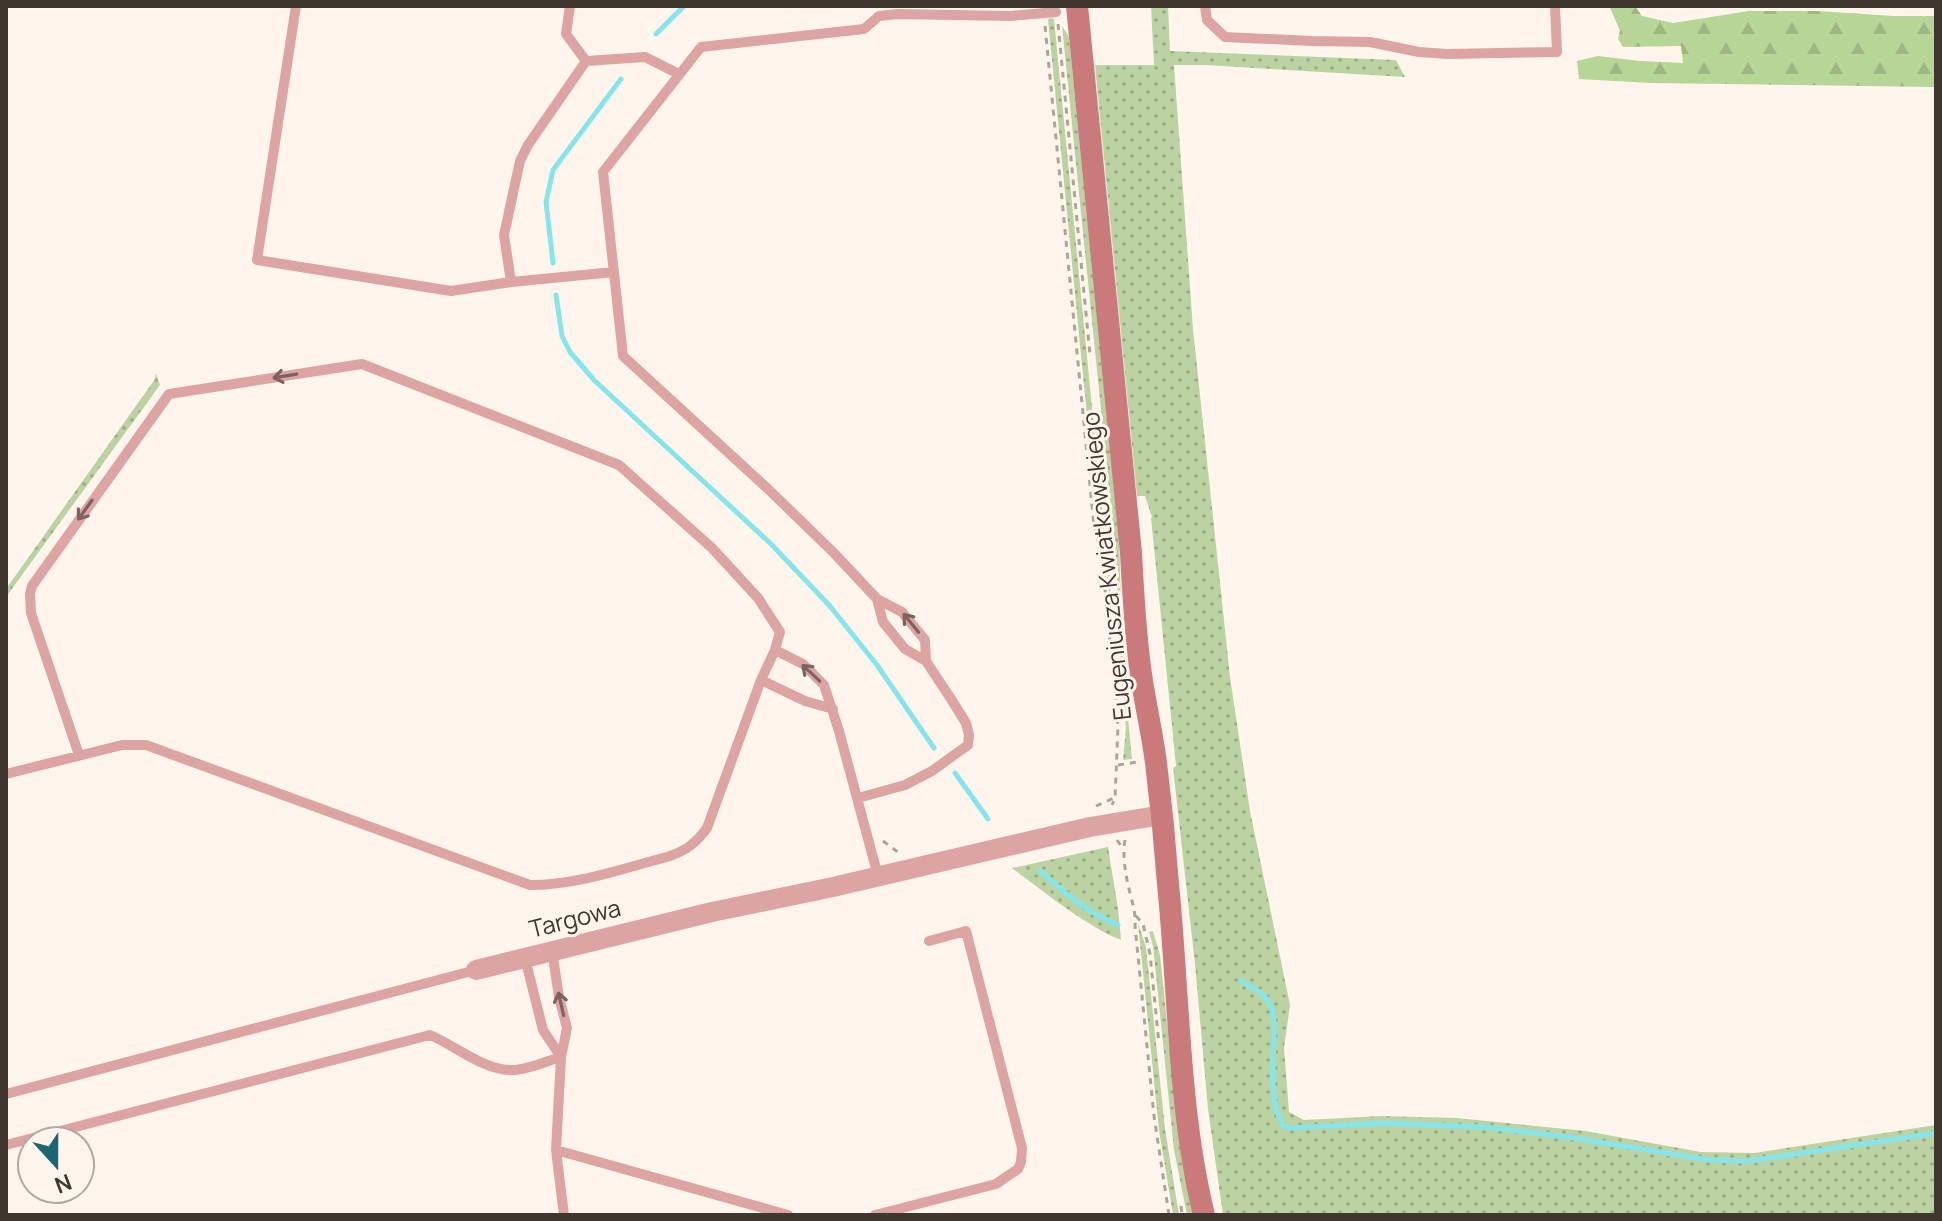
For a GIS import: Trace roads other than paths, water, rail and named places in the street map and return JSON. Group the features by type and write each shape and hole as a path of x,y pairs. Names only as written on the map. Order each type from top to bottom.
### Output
{"main road":[{"name":"Eugeniusza Kwiatkowskiego","path":"1067,9 1131,553 1134,622 1162,815 1184,1088 1204,1215"}],"street":[{"name":"Targowa","path":"476,970 689,917 1090,827 1162,815"}],"lane":[{"path":"296,6 257,260 451,291 614,272"},
{"path":"570,6 566,34 586,61"},
{"path":"1205,6 1207,20 1225,37 1370,42 1419,52 1448,54 1557,52 1555,6"},
{"path":"926,661 925,640 902,612 877,599 767,488 623,356 603,172 701,47 864,29 879,16 898,14 1011,16 1067,9"},
{"path":"586,61 645,57 679,74"},
{"path":"511,282 504,235 520,161 586,61"},
{"path":"6,774 122,745 146,745 530,885 570,882 670,856 696,842 707,828 780,632 758,598 712,548 619,465 362,364 169,394 32,586 31,613 79,755"},
{"path":"858,798 905,785 932,771 968,745 969,735 966,723 926,661 905,649 883,622 877,599"},
{"path":"775,650 803,664 824,685 878,876"},
{"path":"761,680 805,701 833,709"},
{"path":"875,1215 996,1184 1018,1169 1021,1162 1022,1148 966,931 929,941"},
{"path":"552,951 567,1028 561,1057 556,1150 564,1215"},
{"path":"525,958 543,1030 561,1057"},
{"name":"Targowa","path":"6,1094 476,970"},
{"path":"6,1145 430,1035 485,1065 499,1069 514,1070 561,1057"},
{"path":"556,1150 788,1215"}],"waterway":[{"path":"656,34 684,6"},
{"path":"553,263 546,202 553,170 621,79"},
{"path":"556,295 562,336 570,352 594,380 771,544 829,605 877,665 934,748"},
{"path":"955,773 988,819"},
{"path":"1040,871 1086,908 1118,925"},
{"path":"1241,981 1261,993 1272,1008 1274,1097 1279,1118 1284,1126 1291,1128 1383,1123 1484,1127 1708,1160 1749,1161 1936,1133"}]}
